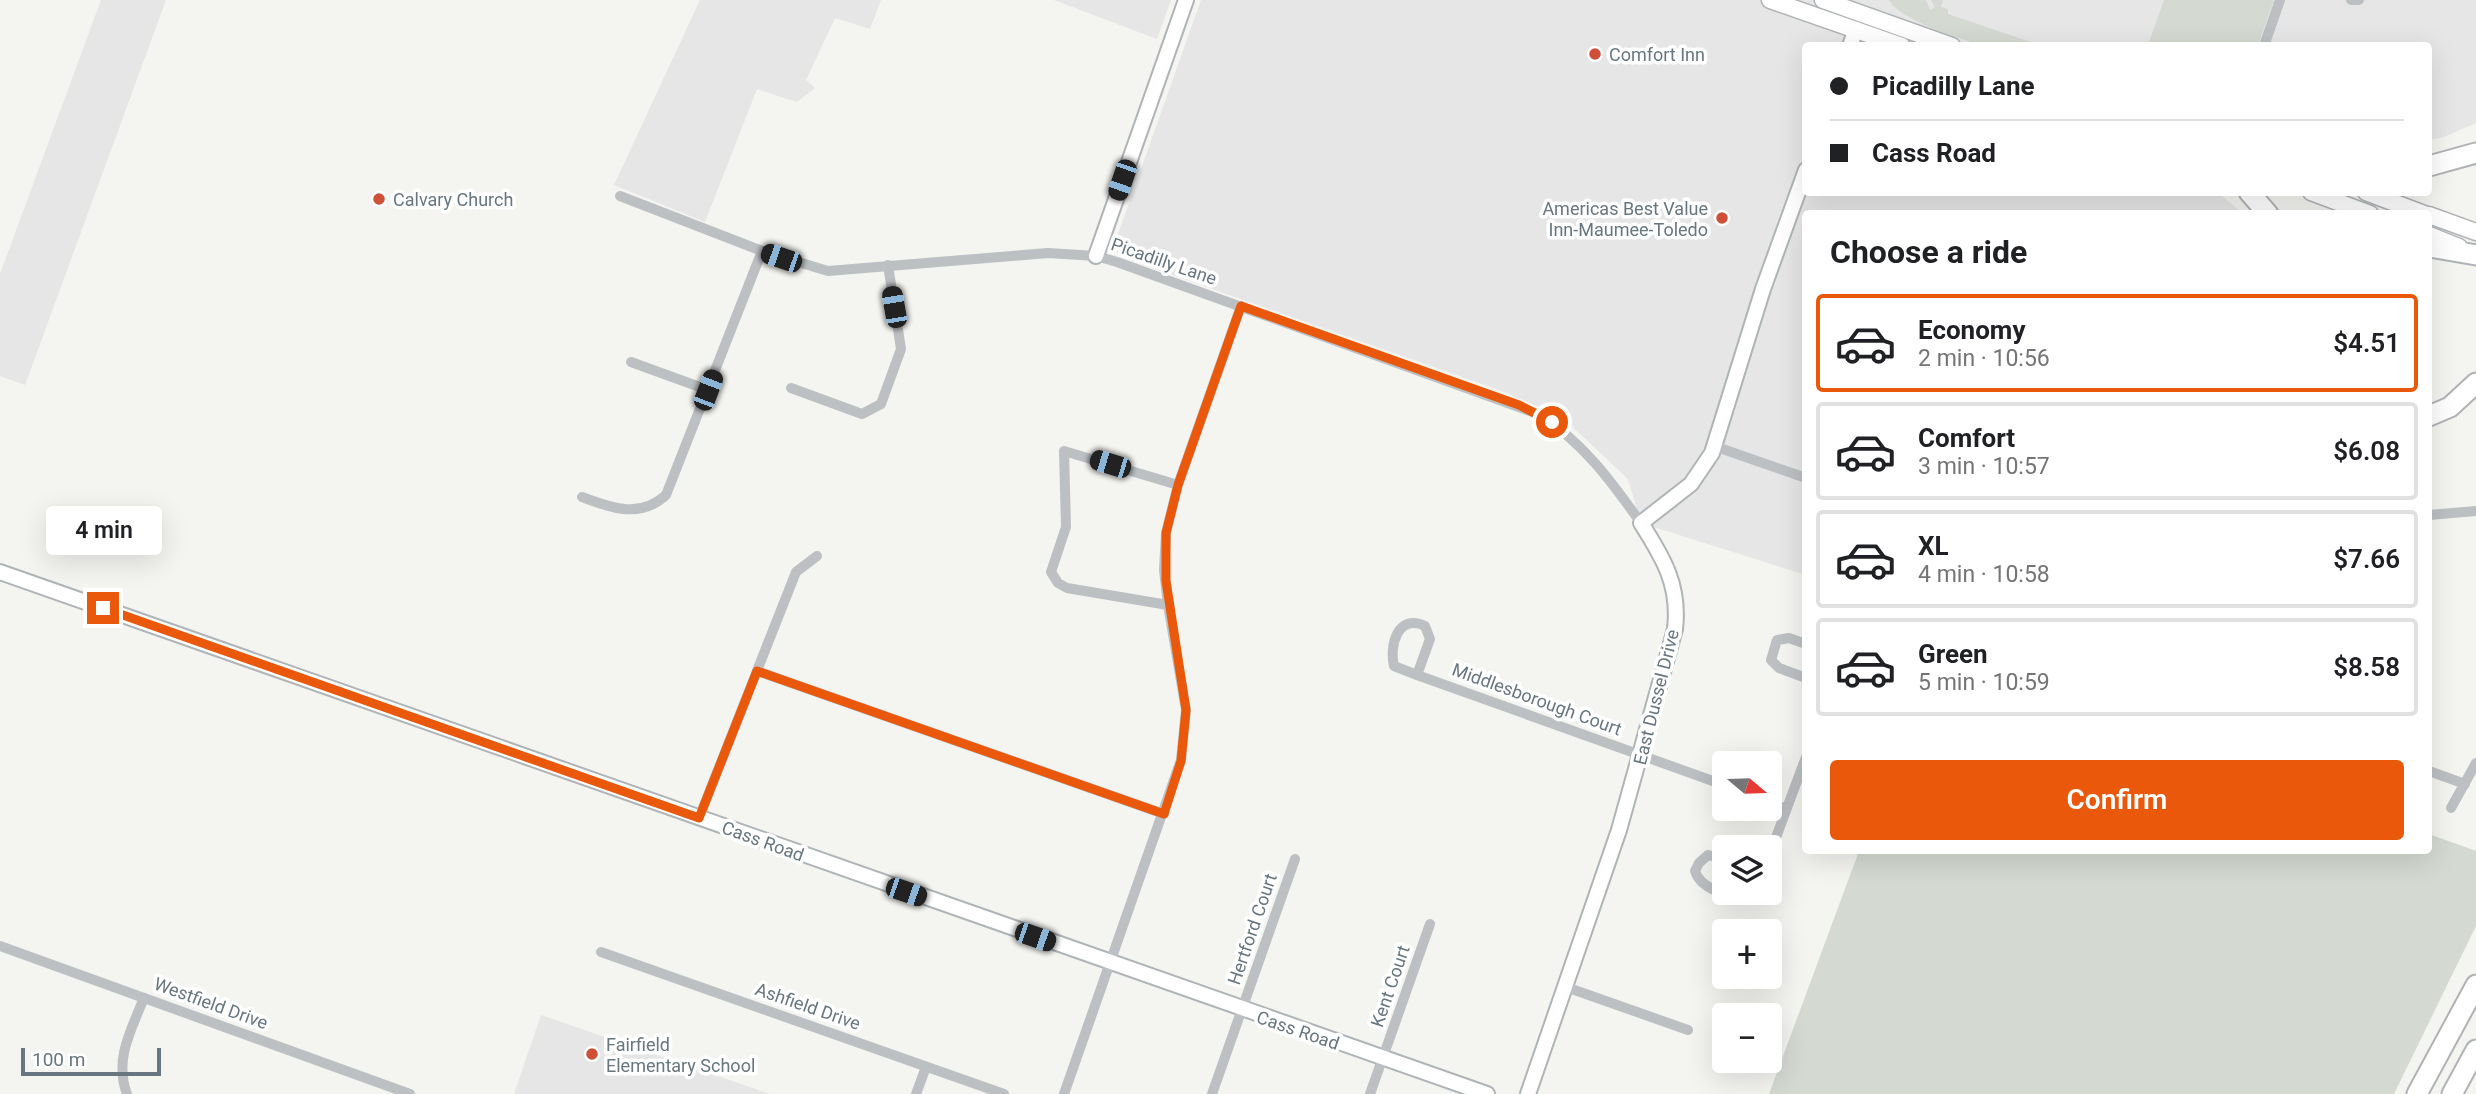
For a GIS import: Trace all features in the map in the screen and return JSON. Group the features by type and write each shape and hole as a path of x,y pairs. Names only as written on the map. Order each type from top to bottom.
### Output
{"highway":[{"path":"2432,165 2476,153"},
{"path":"2252,196 2265,210"},
{"path":"2432,247 2476,254"},
{"path":"2432,415 2450,407 2476,383"},
{"path":"2432,423 2447,417 2476,395"},
{"path":"2417,1094 2476,985"},
{"path":"2452,1094 2476,1050"}],"main road":[{"path":"1770,0 1861,14 1897,42"},
{"path":"1824,0 1941,42"},
{"path":"2322,196 2359,210"},
{"path":"2377,196 2416,210"},
{"path":"2432,216 2476,232"},
{"path":"2432,236 2476,254"}],"street":[{"path":"1096,256 1186,0"},
{"path":"2265,42 2280,0"},
{"path":"2351,0 2359,0"},
{"path":"1851,42 1861,14"},
{"path":"1641,523 1691,484 1714,446 1763,289 1802,181"},
{"name":"Picadilly Lane","path":"620,196 762,251 828,271 1013,254 1096,256 1538,414 1575,440 1598,463 1641,523"},
{"path":"582,496 635,511 657,503 671,488 762,251"},
{"path":"791,388 862,414 881,404 901,349 887,265"},
{"path":"1064,1094 1112,964 1181,761 1186,710 1168,604 1164,550 1170,510 1241,306"},
{"path":"631,362 708,390"},
{"path":"1714,446 1802,477"},
{"path":"1168,604 1067,588 1058,583 1051,572 1066,527 1064,451 1178,485"},
{"path":"2432,515 2476,511"},
{"name":"East Dussel Drive","path":"1528,1094 1643,755 1675,629 1677,610 1668,565 1641,523"},
{"path":"699,818 796,572 817,556"},
{"name":"Cass Road","path":"0,572 1487,1094"},
{"name":"Middlesborough Court","path":"1417,675 1430,639 1425,625 1416,622 1404,625 1397,633 1391,654 1394,666 1417,675 1712,781"},
{"path":"1802,643 1789,638 1777,640 1771,660 1779,668 1802,677"},
{"path":"757,671 1164,814"},
{"path":"2451,808 2476,763"},
{"path":"1777,835 1802,767"},
{"path":"2432,772 2465,784"},
{"path":"1782,807 1786,809"},
{"path":"1712,856 1708,855 1702,860 1695,871 1698,880 1712,889"},
{"name":"Hertford Court","path":"1212,1094 1295,859"},
{"name":"Kent Court","path":"1370,1094 1430,924"},
{"name":"Westfield Drive","path":"0,946 410,1094"},
{"name":"Ashfield Drive","path":"601,952 1004,1094"},
{"path":"1566,987 1688,1030"},
{"path":"127,1094 121,1078 120,1061 144,998"},
{"path":"916,1094 926,1066"}],"shaded area":[{"path":"101,0 166,0 25,385 0,376 0,274"},
{"path":"700,0 881,0 870,29 835,18 806,80 815,88 797,102 757,89 705,222 614,185"},
{"path":"1054,0 1171,0 1157,39"},
{"path":"1201,0 2476,0 2476,123 2432,139 2432,42 1802,42 1802,196 2222,196 2239,210 1802,210 1802,574 1641,523 1628,479 1561,416 1499,390 1133,261 1119,250 1118,234"},
{"path":"1889,0 1926,0 1930,10 1935,7 1931,0 1943,0 1941,7 1948,9 1948,14 2030,42 1972,42 1918,22"},
{"path":"2164,0 2274,0 2259,42 2149,42"},
{"path":"2432,835 2476,851 2476,926 2394,1094 1769,1094 1777,1073 1782,1073 1782,1059 1858,854 2432,854"},
{"name":"Fairfield Elementary School","path":"541,1015 770,1094 514,1094"}],"place":[{"name":"Comfort Inn","path":"1595,54"},
{"name":"Calvary Church","path":"379,199"},
{"name":"Americas Best Value Inn-Maumee-Toledo","path":"1722,218"},
{"name":"Fairfield Elementary School","path":"592,1054"}],"route":[{"path":"103,608 699,818 757,671 1164,814 1181,761 1186,710 1164,570 1166,533 1178,485 1241,306 1519,405 1552,422"}]}
